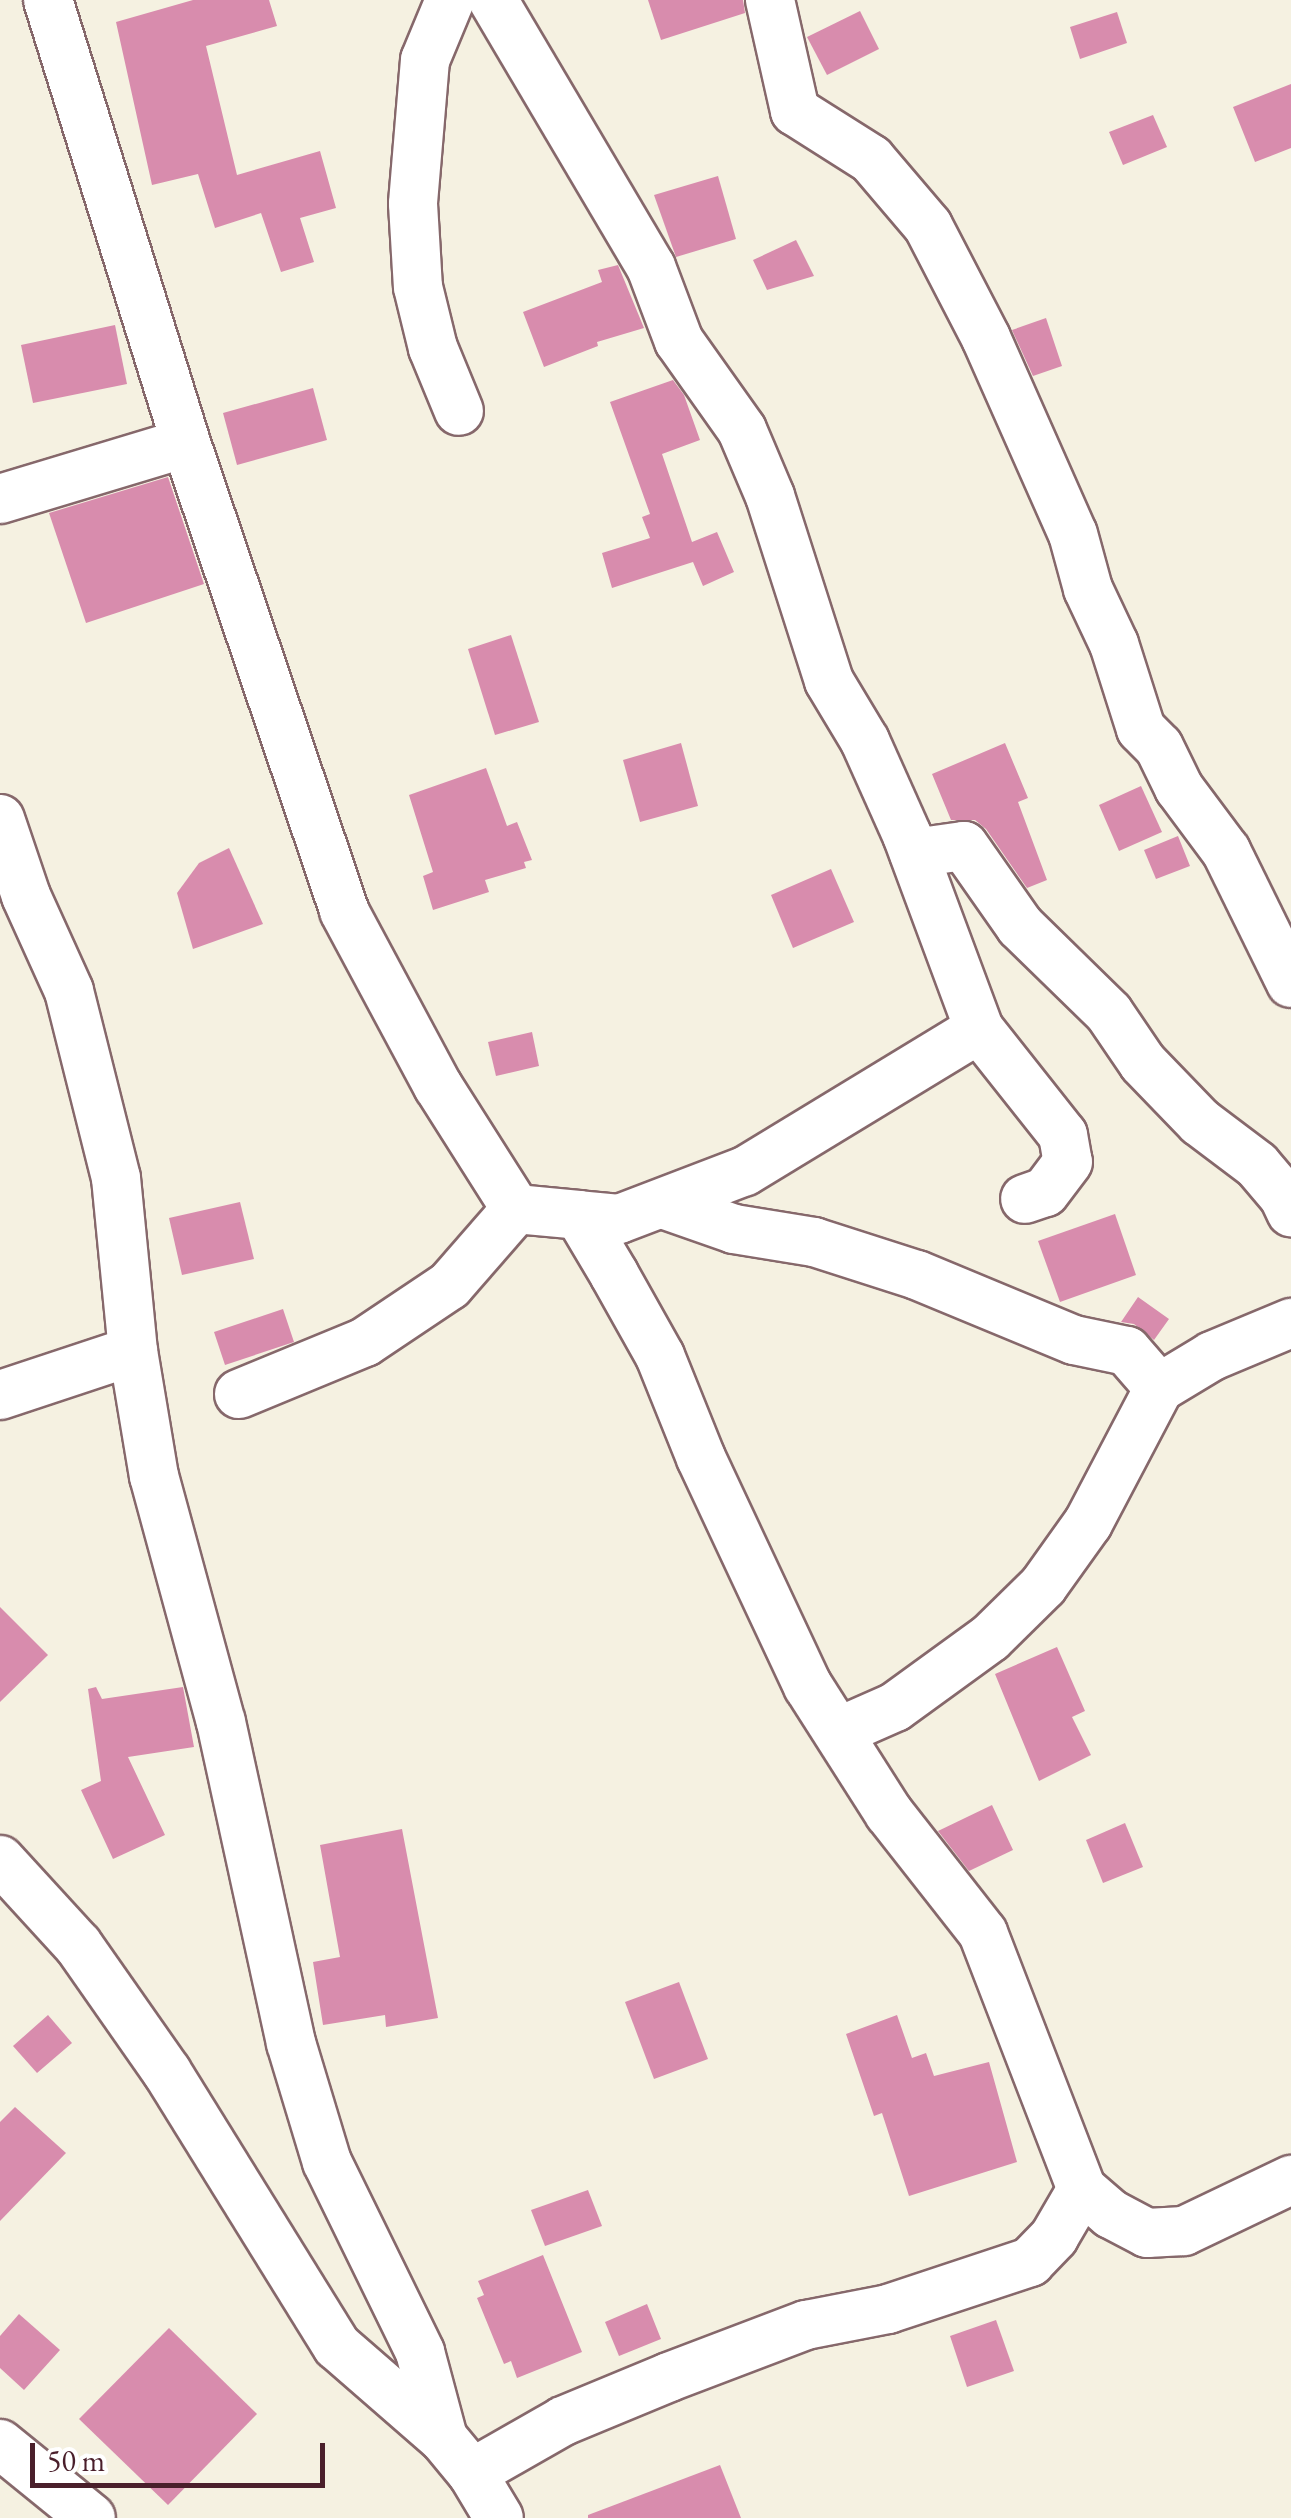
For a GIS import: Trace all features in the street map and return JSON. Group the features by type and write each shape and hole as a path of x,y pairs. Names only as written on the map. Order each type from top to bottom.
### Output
{"street":[{"path":"48,0 186,444 344,911 438,1086 516,1208"},
{"path":"450,0 425,60 412,204 418,287 433,348 459,411"},
{"path":"492,0 651,267 678,341 742,430 787,547 829,680 865,742 914,853 979,1029 1062,1135 1068,1162 1045,1192 1025,1198"},
{"path":"770,0 795,111 871,159 928,226 986,338 1074,534 1088,589 1114,644 1141,728 1160,747 1179,788 1226,851 1291,983"},
{"path":"0,499 186,444"},
{"path":"0,819 26,896 69,992 116,1178 134,1351 154,1476 221,1722 291,2042 327,2162 420,2352 457,2456"},
{"path":"914,853 964,846 1020,926 1109,1013 1143,1063 1200,1122 1258,1165 1284,1196 1291,1212"},
{"path":"516,1208 619,1220 664,1204 745,1171 979,1029"},
{"path":"664,1204 734,1229 814,1242 917,1275 1074,1340 1127,1351 1159,1388"},
{"path":"239,1394 364,1342 450,1285 516,1208"},
{"path":"579,1215 660,1356 701,1458 808,1686 889,1813 983,1933 1082,2188 1111,2214 1147,2233 1184,2231 1291,2180"},
{"path":"838,1732 895,1707 990,1638 1043,1586 1088,1524 1159,1388 1212,1356 1291,1322"},
{"path":"0,1396 134,1351"},
{"path":"0,1860 78,1944 167,2072 337,2346 457,2456 500,2518"},
{"path":"457,2456 563,2420 806,2325 888,2308 1030,2262 1054,2237 1082,2188"},
{"path":"0,2444 91,2518"}],"building":[{"path":"193,0 269,0 277,26 206,46 237,175 320,151 336,208 300,218 314,262 281,272 261,213 215,228 198,174 152,185 116,22"},
{"path":"648,0 743,0 745,13 661,40"},
{"path":"860,11 879,49 827,75 807,37"},
{"path":"1117,12 1127,43 1080,59 1070,27"},
{"path":"1291,84 1291,148 1255,162 1233,107"},
{"path":"1153,115 1167,147 1123,165 1109,132"},
{"path":"718,176 736,239 676,257 654,195"},
{"path":"796,240 814,276 767,290 753,260"},
{"path":"618,265 644,328 597,342 598,346 544,367 523,312 602,282 598,270"},
{"path":"1046,318 1062,366 1033,376 1012,330"},
{"path":"115,325 127,384 33,403 21,345"},
{"path":"673,380 684,395 700,440 662,454 692,542 717,532 734,572 703,586 693,562 612,588 602,553 650,538 642,517 650,514 610,402"},
{"path":"313,388 327,440 237,465 223,413"},
{"path":"168,477 204,584 86,623 49,513"},
{"path":"511,635 539,722 495,735 468,649"},
{"path":"681,743 698,806 640,822 623,760"},
{"path":"1005,743 1028,798 1018,802 1047,880 1027,888 986,829 975,820 951,820 932,774"},
{"path":"486,768 507,826 517,822 532,860 524,862 526,868 485,880 489,892 433,910 423,876 433,872 409,795"},
{"path":"1141,786 1162,832 1119,851 1099,805"},
{"path":"1178,836 1190,866 1156,879 1144,850"},
{"path":"229,848 263,924 193,949 177,893 199,863"},
{"path":"831,869 854,922 793,948 771,895"},
{"path":"532,1032 539,1066 496,1076 488,1042"},
{"path":"240,1202 254,1259 182,1275 169,1218"},
{"path":"1115,1214 1136,1275 1060,1302 1038,1241"},
{"path":"1138,1297 1169,1319 1154,1340 1134,1324 1121,1322"},
{"path":"283,1309 294,1342 225,1365 214,1332"},
{"path":"0,1607 48,1655 0,1702"},
{"path":"1057,1647 1085,1711 1072,1717 1091,1755 1039,1781 995,1674"},
{"path":"96,1687 102,1699 183,1687 194,1747 128,1757 165,1835 113,1859 81,1790 101,1781 88,1689"},
{"path":"992,1805 1013,1850 969,1871 938,1831"},
{"path":"1125,1823 1143,1867 1103,1883 1086,1840"},
{"path":"402,1829 438,2018 386,2027 385,2015 323,2025 313,1962 340,1957 320,1845"},
{"path":"679,1982 708,2059 654,2079 625,2002"},
{"path":"48,2015 72,2043 37,2073 13,2046"},
{"path":"897,2015 912,2058 926,2053 934,2076 989,2062 1017,2162 909,2196 882,2113 874,2116 846,2034"},
{"path":"15,2107 66,2153 0,2221 0,2122"},
{"path":"588,2190 602,2226 545,2246 531,2210"},
{"path":"543,2255 582,2352 517,2378 511,2361 504,2364 477,2298 484,2295 478,2281"},
{"path":"647,2304 661,2339 619,2356 605,2322"},
{"path":"19,2314 60,2350 24,2390 0,2368 0,2336"},
{"path":"996,2320 1014,2371 967,2387 950,2336"},
{"path":"169,2328 257,2414 168,2505 79,2419"},
{"path":"720,2465 741,2518 588,2518 588,2515"}]}
